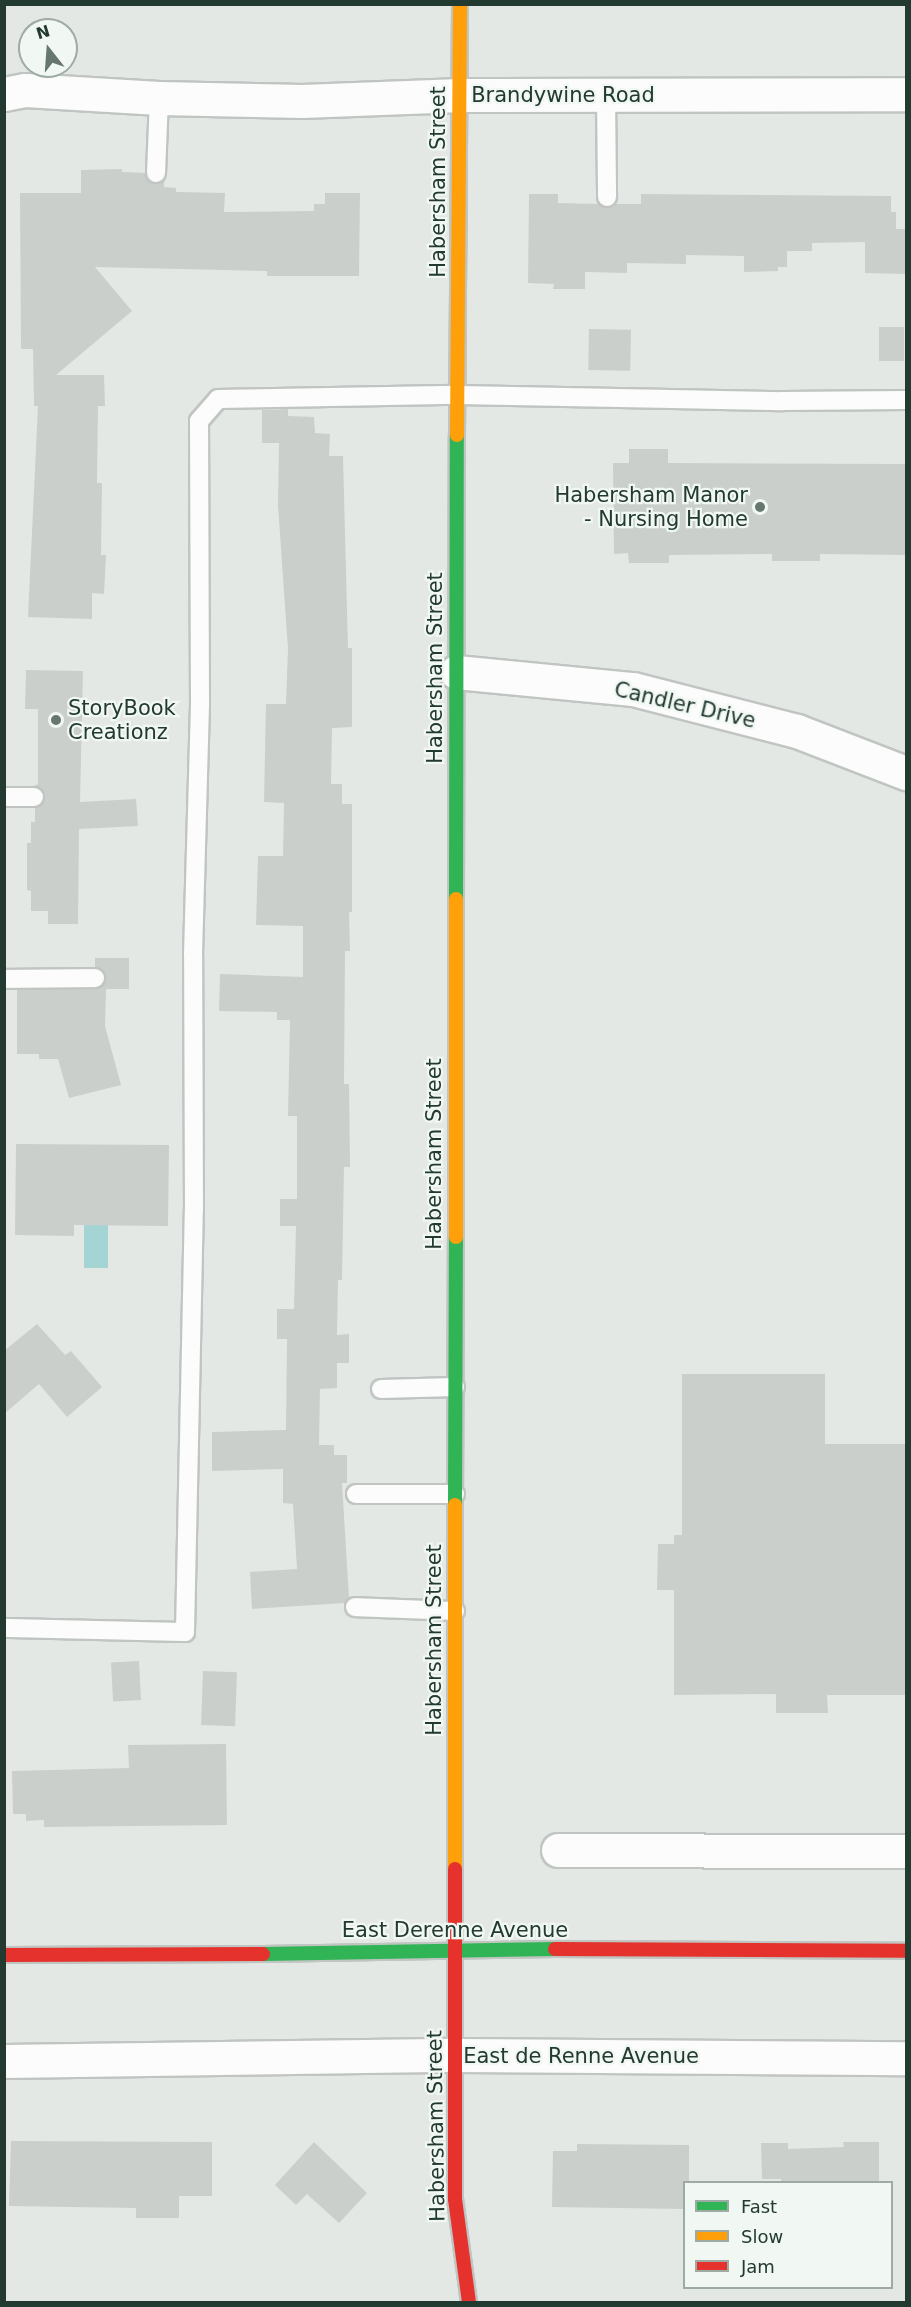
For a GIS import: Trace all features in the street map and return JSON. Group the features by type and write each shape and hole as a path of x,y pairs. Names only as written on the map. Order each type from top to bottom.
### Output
{"main road":[{"name":"Habersham Street","path":"460,4 456,672 455,2199 469,2302"},
{"name":"East Derenne Avenue","path":"4,1954 157,1956 456,1949 906,1951"}],"street":[{"name":"Brandywine Road","path":"4,94 25,90 159,98 302,101 460,95 906,94"},
{"name":"Candler Drive","path":"456,672 633,689 797,731 906,773"},
{"path":"558,1850 906,1851"},
{"name":"East de Renne Avenue","path":"4,2061 455,2055 906,2058"}],"lane":[{"path":"606,94 607,197"},
{"path":"156,173 159,98"},
{"path":"4,1628 185,1632 194,1209 193,955 200,704 199,421 218,399 458,395 783,401 906,400"},
{"path":"4,797 34,797"},
{"path":"4,979 95,978"},
{"path":"381,1389 455,1387"},
{"path":"356,1494 455,1494"},
{"path":"355,1607 455,1611"}],"water":[{"path":"84,1211 108,1211 108,1268 84,1268"}],"building":[{"path":"122,169 122,172 145,173 151,183 164,181 164,187 176,188 176,192 225,193 224,212 314,211 314,204 325,204 325,193 360,193 359,276 267,276 267,271 95,267 132,311 56,375 104,375 105,406 98,406 97,483 102,483 101,555 106,555 104,594 92,593 92,619 28,617 38,406 34,406 33,349 21,349 20,193 81,193 81,170"},
{"path":"529,194 558,194 558,203 598,204 607,208 615,204 641,204 641,194 891,196 891,212 896,212 896,229 906,229 906,274 865,273 865,242 812,243 812,251 787,251 787,267 778,267 778,271 744,272 744,256 686,255 686,264 627,263 627,273 585,272 585,289 553,289 554,284 528,283"},
{"path":"879,327 904,327 904,361 879,361"},
{"path":"589,329 631,330 630,371 588,370"},
{"path":"288,409 288,416 314,417 315,433 330,434 329,456 343,456 348,648 352,648 352,727 332,728 331,784 342,784 342,804 352,804 352,912 349,912 350,951 345,951 344,1084 349,1084 350,1167 344,1167 342,1280 338,1280 337,1335 349,1334 349,1363 337,1363 337,1388 320,1389 319,1445 334,1445 334,1455 347,1455 347,1483 342,1483 349,1598 345,1603 252,1609 250,1572 297,1569 293,1504 283,1503 283,1469 212,1471 212,1432 286,1430 287,1339 277,1339 277,1309 294,1309 296,1226 280,1226 280,1199 297,1199 297,1116 288,1116 290,1020 277,1020 277,1012 219,1011 220,974 303,977 303,926 256,925 258,856 283,856 284,803 264,802 266,704 286,704 288,649 278,505 279,443 262,443 262,410"},
{"name":"Habersham Manor - Nursing Home","path":"629,449 668,449 668,463 906,464 906,555 820,554 820,561 772,561 772,554 669,555 669,563 629,563 628,553 614,554 613,463 629,463"},
{"path":"26,670 83,671 80,802 136,799 138,826 79,829 78,924 48,924 48,911 31,911 31,891 27,890 27,843 31,843 31,822 35,822 35,808 43,803 45,796 40,788 34,786 38,784 38,709 25,709"},
{"path":"95,958 129,958 129,989 97,989 104,984 106,977 101,969 95,967"},
{"path":"106,989 105,1026 121,1085 69,1098 58,1059 39,1059 39,1054 17,1054 17,990"},
{"path":"16,1144 169,1145 168,1226 74,1225 74,1236 15,1235"},
{"path":"37,1324 65,1355 71,1351 102,1387 67,1417 39,1384 4,1414 4,1351"},
{"path":"682,1374 825,1374 825,1444 906,1444 906,1695 827,1695 828,1713 776,1713 776,1694 674,1695 674,1590 657,1590 658,1544 674,1544 674,1535 682,1535"},
{"path":"139,1661 141,1700 113,1701 111,1662"},
{"path":"203,1671 237,1672 235,1726 201,1725"},
{"path":"226,1744 227,1825 44,1827 44,1820 26,1821 26,1814 13,1814 12,1771 129,1768 128,1745"},
{"path":"11,2141 212,2142 212,2196 179,2196 179,2218 136,2218 136,2208 9,2206"},
{"path":"314,2142 367,2193 339,2223 307,2194 296,2205 275,2185"},
{"path":"843,2142 879,2142 879,2181 762,2179 761,2143 788,2143 788,2149 844,2147"},
{"path":"577,2144 689,2145 689,2181 683,2181 683,2209 552,2207 553,2151 577,2151"}],"traffic: fast":[{"path":"456,899 457,435"},
{"path":"455,1505 456,1237"},
{"path":"263,1954 555,1949"}],"traffic: slow":[{"path":"457,435 460,4"},
{"path":"456,899 456,1237"},
{"path":"455,1505 455,1869"}],"traffic: jam":[{"path":"455,1869 455,2199 469,2302"},
{"path":"555,1949 906,1951"},
{"path":"4,1955 263,1954"}],"place":[{"name":"Habersham Manor - Nursing Home","path":"760,507"},
{"name":"StoryBook Creationz","path":"56,720"}]}
